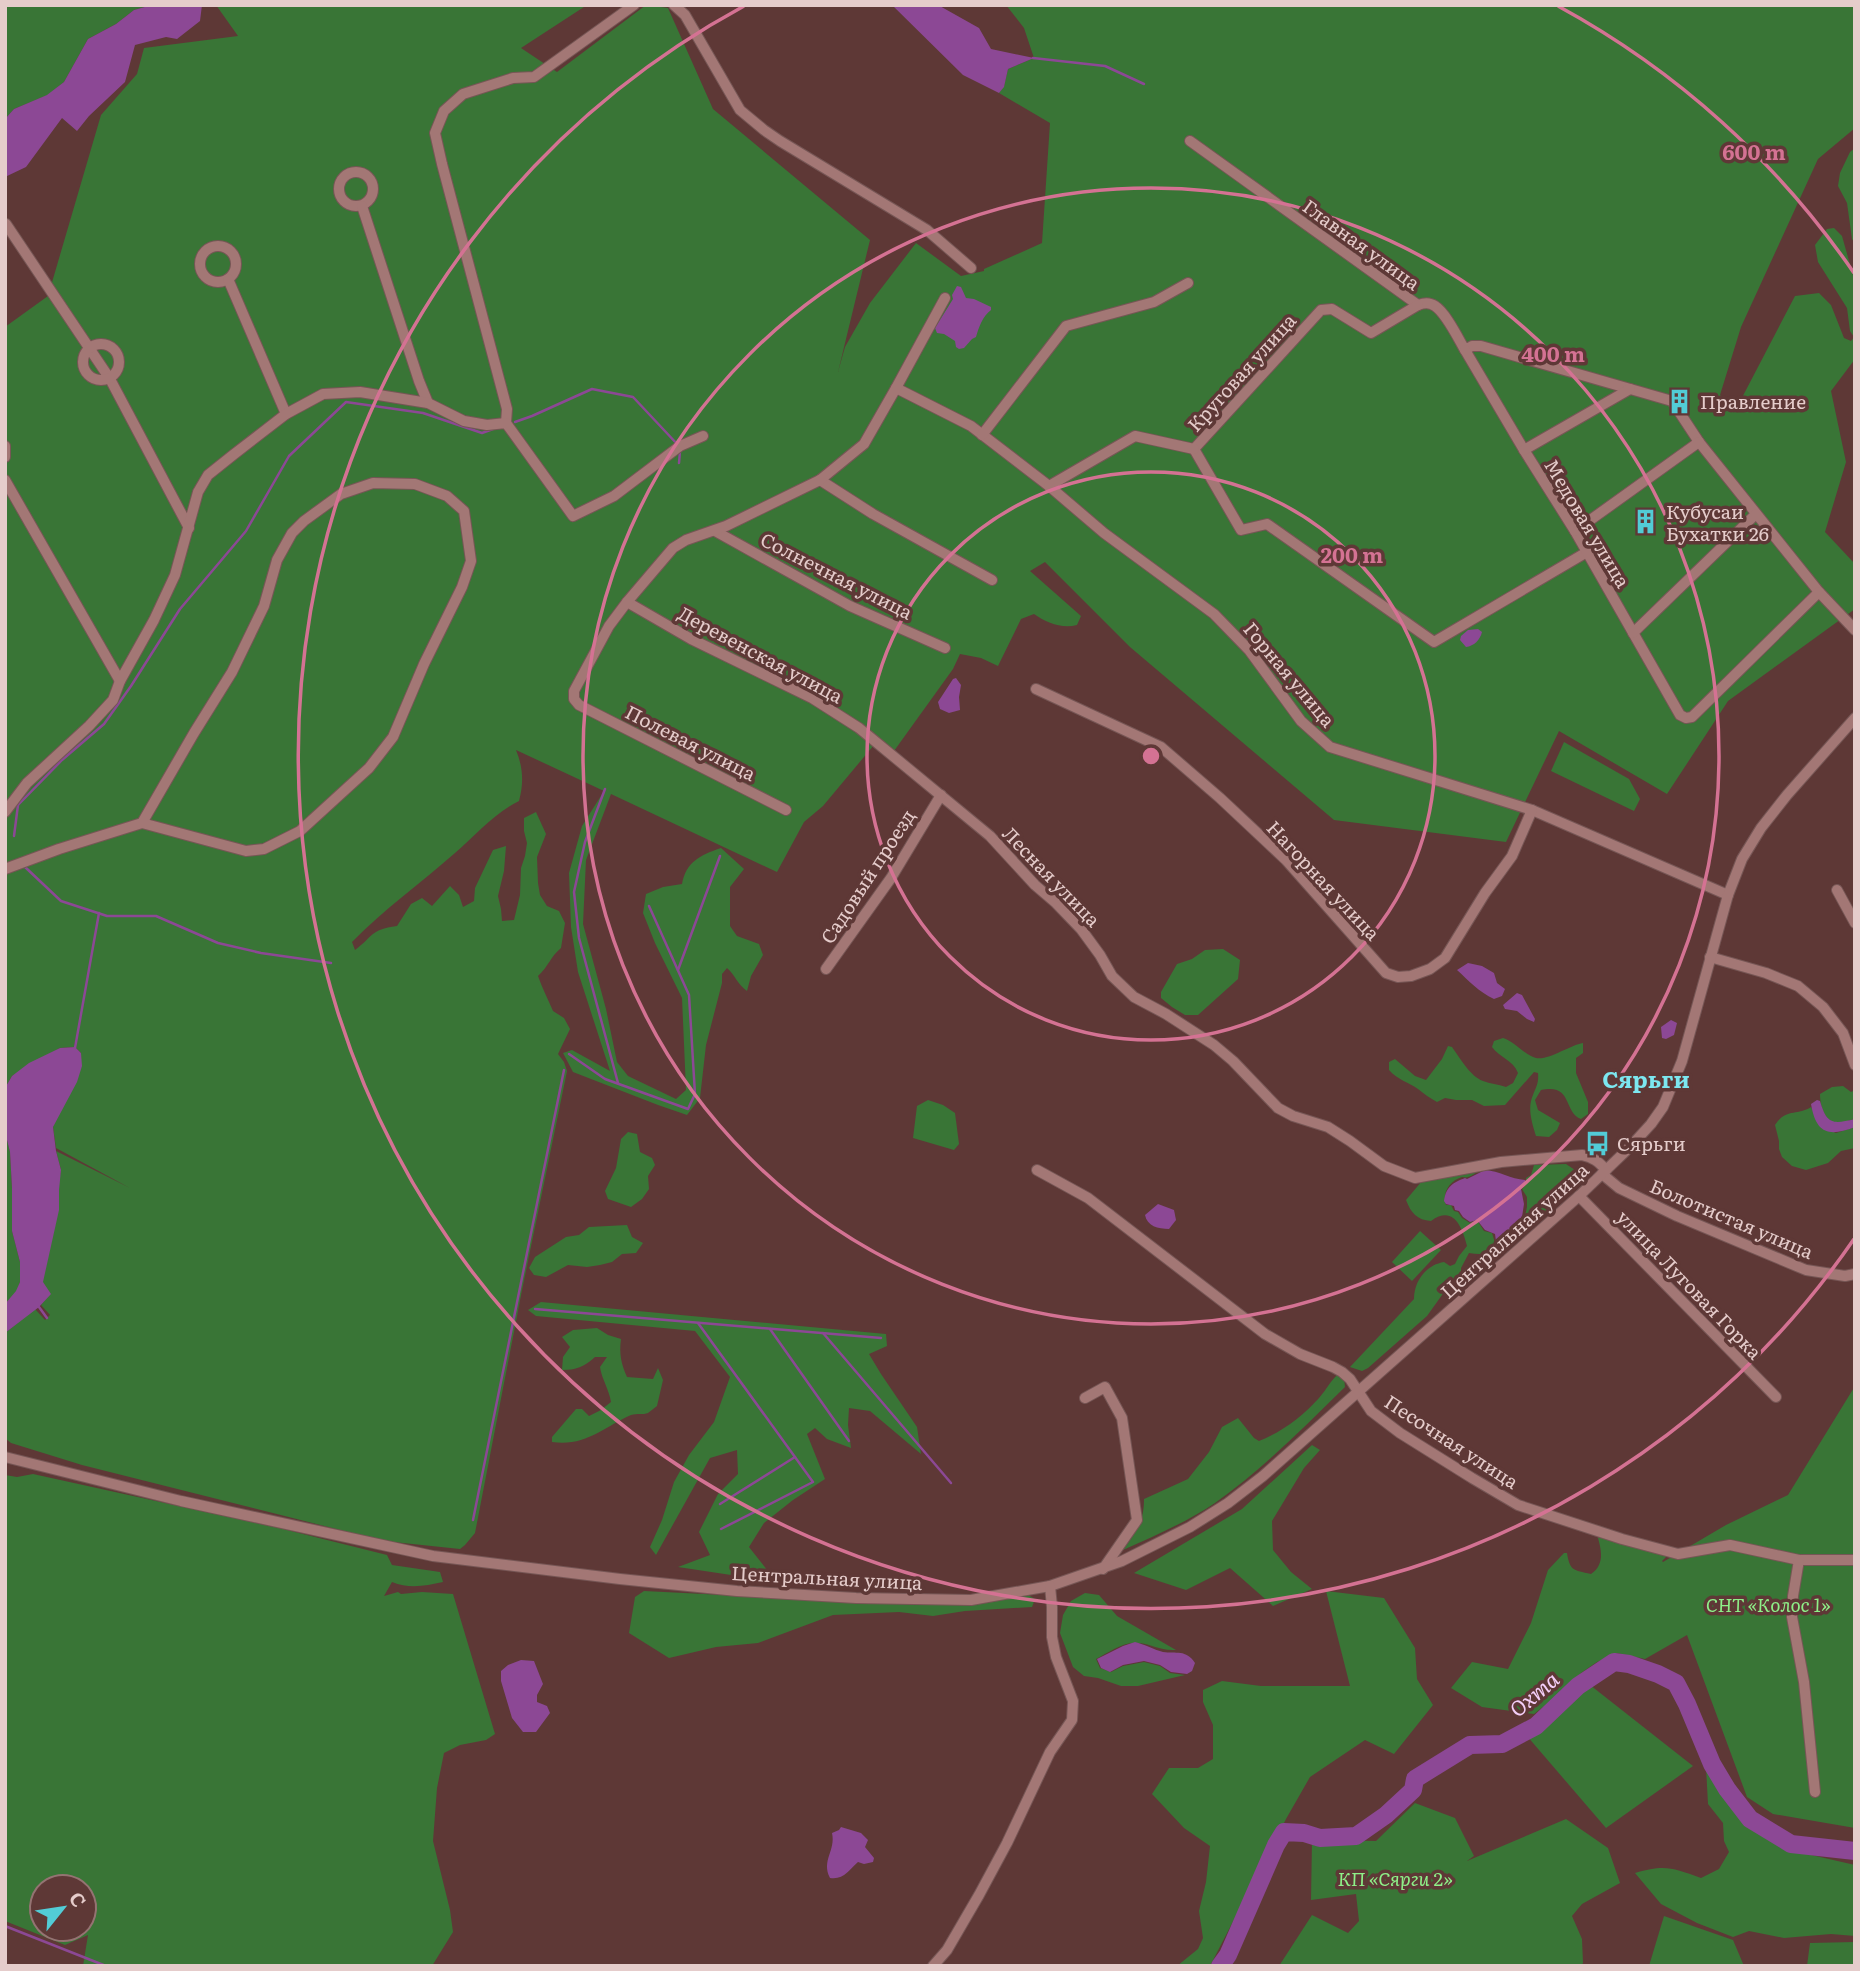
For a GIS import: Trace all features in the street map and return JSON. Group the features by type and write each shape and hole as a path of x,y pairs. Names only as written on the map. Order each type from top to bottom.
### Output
{"street":[{"path":"634,5 534,77 513,78 463,94 444,111 435,133 506,409 507,425 573,516 614,496 680,446 703,436"},
{"path":"674,5 685,15 740,110 780,141 927,230 971,268"},
{"name":"Главная улица","path":"1190,141 1418,305 1433,304 1465,350"},
{"path":"362,206 428,403"},
{"path":"6,224 110,379 189,528"},
{"path":"228,279 286,414"},
{"path":"982,435 1066,326 1154,302 1188,283"},
{"path":"627,601 673,548 686,540 715,531 820,480 864,444 945,298"},
{"name":"Круговая улица","path":"1418,305 1371,334 1332,309 1321,310 1194,449 1241,530 1268,524 1434,642 1587,552"},
{"path":"105,344 115,350 120,360 117,371 110,379 97,381 87,375 83,365 85,353 93,345 105,344"},
{"path":"1465,350 1472,346 1481,346 1672,401 1699,443 1819,592 1855,630"},
{"name":"Медовая улица","path":"1465,350 1575,531 1680,715 1692,717 1819,592"},
{"name":"Горная улица","path":"896,388 971,426 1104,533 1214,614 1250,650 1301,721 1330,747 1532,810 1728,895"},
{"path":"1524,450 1630,389"},
{"path":"5,812 27,783 113,700 120,681 170,586 198,492 208,475 286,414 323,394 360,392 428,403 464,421 507,425"},
{"path":"1048,486 1135,436 1194,449"},
{"path":"1575,531 1699,443"},
{"path":"5,446 5,457"},
{"path":"5,480 120,681"},
{"path":"820,480 873,514 992,580"},
{"path":"5,869 142,823 246,851 264,849 300,831 369,768 393,737 424,664 462,587 471,561 464,511 447,496 415,484 373,483 341,494 304,521 292,533 277,560 264,606 232,672 142,823"},
{"path":"1633,633 1756,514"},
{"name":"Солнечная улица","path":"715,531 850,606 945,648"},
{"name":"Полевая улица","path":"627,601 604,634 574,691 579,705 786,810"},
{"name":"Деревенская улица","path":"627,601 691,639 812,698 836,713 859,728 939,798"},
{"name":"Нагорная улица","path":"1036,689 1161,747 1286,860 1386,973 1398,977 1411,976 1430,969 1445,958 1479,901 1512,856 1532,810"},
{"name":"Центральная улица","path":"5,1457 181,1501 433,1556 737,1591 856,1598 971,1600 1049,1586 1103,1569 1190,1527 1228,1503 1293,1450 1579,1196 1651,1124 1663,1107 1682,1061 1728,895 1742,859 1787,795 1855,718"},
{"name":"Садовый проезд","path":"826,969 891,878 939,798"},
{"name":"Лесная улица","path":"939,798 990,836 1035,885 1082,929 1112,976 1134,997 1214,1045 1278,1108 1293,1116 1328,1127 1384,1166 1415,1178 1501,1162 1581,1155 1598,1161 1604,1172"},
{"path":"1837,890 1855,923"},
{"path":"1710,957 1766,973 1798,986 1823,1007 1850,1038 1855,1065"},
{"name":"Песочная улица","path":"1037,1170 1088,1198 1265,1334 1300,1354 1342,1372 1350,1379 1371,1411 1401,1433 1518,1505 1670,1552 1686,1553 1730,1545 1799,1560 1855,1560"},
{"name":"Болотистая улица","path":"1604,1172 1619,1188 1677,1216 1806,1270 1833,1275 1855,1275"},
{"name":"улица Луговая Горка","path":"1579,1196 1776,1397"},
{"path":"1085,1398 1105,1387 1122,1418 1137,1520 1103,1569"},
{"path":"1799,1560 1792,1617 1804,1682 1815,1793"},
{"path":"933,1966 947,1950 979,1895 1050,1752 1072,1720 1073,1701 1056,1657 1052,1637 1049,1586"}],"green space":[{"path":"5,5 152,5 134,10 116,24 88,39 64,82 48,95 14,109 5,119"},
{"path":"216,5 587,5 521,48 557,72 646,5 668,8 713,109 870,240 838,372 845,347 870,303 916,243 961,276 984,271 1042,243 1050,123 999,93 1004,86 1008,69 1034,58 1024,28 1006,5 1855,5 1855,128 1818,159 1741,327 1720,395 1734,413 1795,296 1819,293 1831,305 1844,338 1851,341 1854,337 1850,331 1847,308 1818,262 1815,245 1827,229 1834,228 1842,236 1855,282 1855,359 1831,391 1846,462 1825,532 1855,564 1855,609 1728,701 1667,794 1559,731 1506,842 1334,820 1130,647 1045,562 1030,571 1081,616 1077,625 1055,624 1034,614 1021,619 998,666 981,658 960,654 953,669 894,751 879,739 823,806 804,822 777,872 611,794 586,860 583,924 617,1062 628,1076 676,1099 686,1090 682,998 643,913 646,894 663,887 682,884 687,870 695,860 721,848 744,869 730,887 730,926 737,936 759,944 763,955 751,976 747,991 727,968 722,974 706,1045 700,1098 687,1115 573,1072 563,1053 572,1050 610,1071 578,972 571,927 569,873 582,826 604,791 516,750 522,775 519,801 493,818 352,942 355,950 376,932 397,926 411,904 422,898 432,906 450,886 459,895 463,907 474,901 475,888 493,850 506,846 498,896 502,921 514,920 527,843 524,818 536,812 546,834 537,857 540,895 547,906 559,911 565,923 561,948 538,976 553,1011 564,1018 570,1029 558,1054 567,1071 475,1533 460,1549 384,1541 82,1465 11,1443 5,1438 5,1333 35,1309 45,1320 50,1315 41,1305 50,1294 42,1282 61,1170 56,1151 130,1188 56,1148 53,1127 81,1053 76,1048 86,988 74,1047 60,1048 47,1055 12,1076 5,1088 5,327 48,296 101,115 137,74 144,48 238,36"},
{"path":"1855,148 1855,244 1847,203 1838,186 1840,173 1850,152"},
{"path":"1564,742 1629,779 1640,799 1634,811 1551,771"},
{"path":"1223,949 1240,960 1238,979 1198,1015 1185,1015 1161,998 1161,992 1177,964 1192,959 1205,950"},
{"path":"1503,1038 1536,1058 1547,1057 1583,1043 1583,1053 1576,1058 1576,1073 1588,1102 1588,1114 1581,1119 1572,1111 1563,1094 1551,1089 1541,1090 1535,1100 1538,1110 1560,1123 1549,1137 1536,1136 1530,1105 1538,1082 1538,1073 1534,1072 1505,1105 1484,1106 1472,1100 1445,1098 1437,1102 1389,1070 1389,1062 1395,1059 1415,1076 1426,1080 1448,1046 1452,1047 1478,1079 1506,1087 1513,1083 1518,1073 1513,1065 1492,1047 1494,1041"},
{"path":"1843,1086 1851,1092 1855,1090 1855,1119 1837,1123 1826,1116 1820,1094 1832,1087"},
{"path":"928,1100 955,1113 959,1144 954,1150 913,1138 917,1106"},
{"path":"1811,1107 1820,1126 1836,1133 1855,1127 1855,1148 1841,1151 1828,1163 1806,1170 1792,1166 1782,1157 1775,1125 1783,1116"},
{"path":"5,1132 10,1152 12,1231 20,1262 20,1282 17,1291 5,1304"},
{"path":"628,1132 637,1134 640,1152 652,1158 655,1165 648,1176 649,1189 642,1199 631,1207 608,1199 605,1191 616,1168 621,1139"},
{"path":"1566,1164 1584,1172 1585,1176 1520,1237 1514,1238 1527,1207 1527,1197 1522,1189 1534,1165"},
{"path":"1479,1171 1450,1184 1445,1196 1446,1205 1451,1205 1454,1211 1470,1223 1477,1220 1484,1231 1492,1233 1496,1246 1511,1246 1490,1253 1469,1253 1461,1268 1461,1279 1442,1295 1427,1316 1368,1368 1362,1371 1350,1367 1414,1299 1416,1286 1422,1275 1444,1262 1450,1266 1455,1264 1467,1246 1455,1220 1445,1215 1431,1221 1422,1219 1412,1212 1406,1200 1422,1181"},
{"path":"627,1225 632,1237 643,1243 636,1253 622,1254 612,1262 600,1265 568,1265 546,1277 534,1275 529,1268 535,1257 566,1237 579,1235 589,1227"},
{"path":"1420,1231 1441,1250 1412,1281 1392,1262"},
{"path":"541,1302 886,1334 887,1346 869,1354 917,1427 921,1454 870,1411 849,1408 851,1448 827,1439 815,1428 807,1434 825,1479 764,1523 749,1547 772,1576 731,1575 678,1567 710,1555 699,1532 718,1494 738,1474 737,1450 710,1458 656,1555 650,1547 674,1482 689,1455 714,1422 730,1377 695,1331 536,1316 528,1310"},
{"path":"597,1328 621,1339 621,1358 627,1377 653,1379 658,1368 663,1380 657,1406 648,1413 631,1415 584,1439 564,1443 552,1442 552,1437 576,1409 582,1409 589,1416 611,1402 600,1367 607,1357 595,1357 580,1367 562,1370 563,1357 570,1347 562,1337 573,1330"},
{"path":"1341,1372 1345,1387 1250,1476 1193,1516 1123,1550 1143,1514 1144,1499 1188,1479 1209,1452 1222,1427 1238,1418 1254,1438 1259,1441 1268,1437 1306,1411"},
{"name":"СНТ «Колос 1»","path":"1855,1386 1855,1828 1773,1814 1747,1797 1687,1635 1645,1659 1617,1653 1597,1662 1534,1714 1482,1707 1451,1688 1472,1662 1508,1669 1531,1623 1548,1570 1564,1553 1567,1553 1573,1569 1591,1574 1600,1562 1600,1536 1667,1556 1663,1562 1726,1525 1788,1495"},
{"path":"1312,1445 1320,1450 1304,1468 1272,1521 1273,1550 1291,1572 1312,1589 1273,1606 1230,1568 1186,1590 1134,1573 1242,1509"},
{"path":"33,1474 283,1529 387,1555 392,1565 440,1572 443,1582 411,1586 392,1582 384,1596 398,1592 453,1594 495,1734 486,1740 460,1745 444,1753 437,1788 433,1841 453,1932 432,1966 83,1966 87,1943 98,1943 98,1873 28,1873 28,1930 5,1921 5,1475 17,1477"},
{"path":"644,1591 866,1602 1028,1595 1035,1599 1032,1607 933,1616 899,1612 833,1615 758,1643 716,1647 669,1658 629,1633 635,1597"},
{"path":"1326,1591 1384,1598 1415,1648 1417,1679 1433,1705 1394,1754 1365,1740 1310,1777 1210,1966 1177,1966 1198,1949 1203,1938 1199,1911 1210,1846 1184,1828 1152,1794 1169,1768 1198,1768 1213,1759 1213,1725 1203,1702 1203,1690 1222,1681 1261,1686 1350,1686"},
{"path":"1085,1593 1099,1595 1117,1616 1176,1650 1127,1644 1096,1659 1100,1668 1111,1672 1123,1666 1144,1662 1160,1666 1170,1673 1185,1675 1138,1686 1121,1686 1084,1676 1073,1667 1060,1633 1063,1615 1071,1601"},
{"path":"1590,1685 1693,1766 1606,1828 1527,1736"},
{"path":"1706,1767 1744,1825 1794,1851 1855,1865 1855,1936 1831,1934 1784,1938 1749,1931 1733,1937 1697,1923 1661,1904 1635,1873 1669,1868 1701,1878 1719,1869 1729,1852 1724,1841 1723,1823 1708,1804"},
{"name":"КП «Сярги 2»","path":"1415,1803 1455,1818 1474,1856 1467,1861 1566,1819 1608,1848 1620,1883 1582,1904 1572,1916 1582,1939 1581,1966 1279,1966 1312,1915 1348,1933 1359,1921 1356,1894 1311,1900 1312,1840 1376,1841"},
{"path":"1664,1916 1733,1940 1744,1966 1649,1966"},
{"path":"1855,1942 1855,1966 1807,1966 1810,1943"}],"shaded area":[{"path":"152,5 202,5 200,21 177,39 166,37 135,45 125,82 77,131 62,118 26,167 5,177 5,119 14,109 47,95 64,82 88,39 116,24 134,10"},
{"path":"892,5 938,5 979,28 991,49 1034,58 1008,69 1004,87 999,93 963,75"},
{"path":"957,286 961,287 966,298 991,307 981,322 976,337 959,349 955,341 937,333 935,328 953,299 952,295"},
{"path":"1478,629 1482,632 1478,640 1466,647 1460,640 1461,636 1468,630"},
{"path":"956,678 961,685 960,710 949,713 940,709 938,702"},
{"path":"1468,963 1482,966 1494,973 1497,983 1505,989 1502,996 1494,999 1474,986 1457,970"},
{"path":"1517,993 1522,995 1535,1019 1534,1022 1517,1011 1505,1009 1503,1005"},
{"path":"1671,1020 1677,1023 1674,1035 1662,1038 1661,1027"},
{"path":"75,1047 81,1053 82,1066 77,1082 53,1127 61,1170 59,1210 43,1282 51,1294 39,1307 5,1333 5,1304 20,1282 20,1262 12,1231 10,1152 5,1132 5,1088 12,1076 29,1063 60,1048"},
{"path":"1817,1100 1828,1119 1841,1122 1855,1119 1855,1127 1831,1132 1820,1127 1811,1104"},
{"path":"1485,1170 1525,1180 1526,1183 1521,1189 1524,1204 1522,1217 1502,1244 1496,1241 1495,1234 1485,1230 1477,1220 1470,1222 1455,1210 1454,1206 1444,1201 1446,1192 1453,1184"},
{"path":"1158,1204 1174,1210 1176,1220 1169,1229 1154,1226 1146,1219 1145,1215"},
{"path":"1135,1642 1163,1652 1188,1656 1195,1663 1192,1671 1187,1674 1171,1672 1160,1665 1144,1661 1123,1665 1110,1672 1101,1668 1097,1659"},
{"path":"521,1660 534,1661 543,1684 537,1695 537,1702 547,1706 550,1713 536,1732 523,1732 512,1718 501,1681 501,1671"},
{"path":"841,1827 861,1833 868,1840 865,1847 874,1858 873,1862 858,1862 843,1876 830,1878 827,1866 832,1833"}],"waterway":[{"path":"1033,58 1105,66 1144,84"},
{"path":"515,422 592,389 633,397 678,445"},
{"path":"14,836 18,805 62,760 104,724 180,609 246,531 289,456 346,402 423,413 482,433 493,429"},
{"path":"679,463 680,451"},
{"path":"605,789 585,842 574,892 579,938 618,1083"},
{"path":"678,970 720,856"},
{"path":"25,867 61,901 107,916 156,916 218,943 261,953 331,963"},
{"path":"569,1054 605,1079 688,1109 695,1094 689,995 649,906"},
{"path":"75,1048 99,913"},
{"path":"473,1520 564,1070"},
{"path":"39,1307 47,1318"},
{"path":"535,1309 881,1338"},
{"path":"698,1323 813,1482 721,1529"},
{"path":"770,1329 849,1441"},
{"path":"823,1333 951,1483"},
{"path":"720,1504 795,1457"},
{"name":"Охта","path":"1220,1966 1228,1955 1284,1832 1304,1833 1320,1838 1356,1836 1386,1815 1413,1790 1415,1779 1470,1745 1502,1744 1536,1726 1578,1686 1614,1662 1629,1664 1676,1683 1712,1764 1750,1819 1791,1844 1855,1851"},
{"path":"5,1926 106,1966"}],"place":[{"name":"Правление","path":"1680,401"},
{"name":"Кубусаи Бухатки 26","path":"1646,522"},
{"name":"Сярьги","path":"1597,1143"}],"district":[{"name":"Сярьги","path":"1646,1078"}]}
